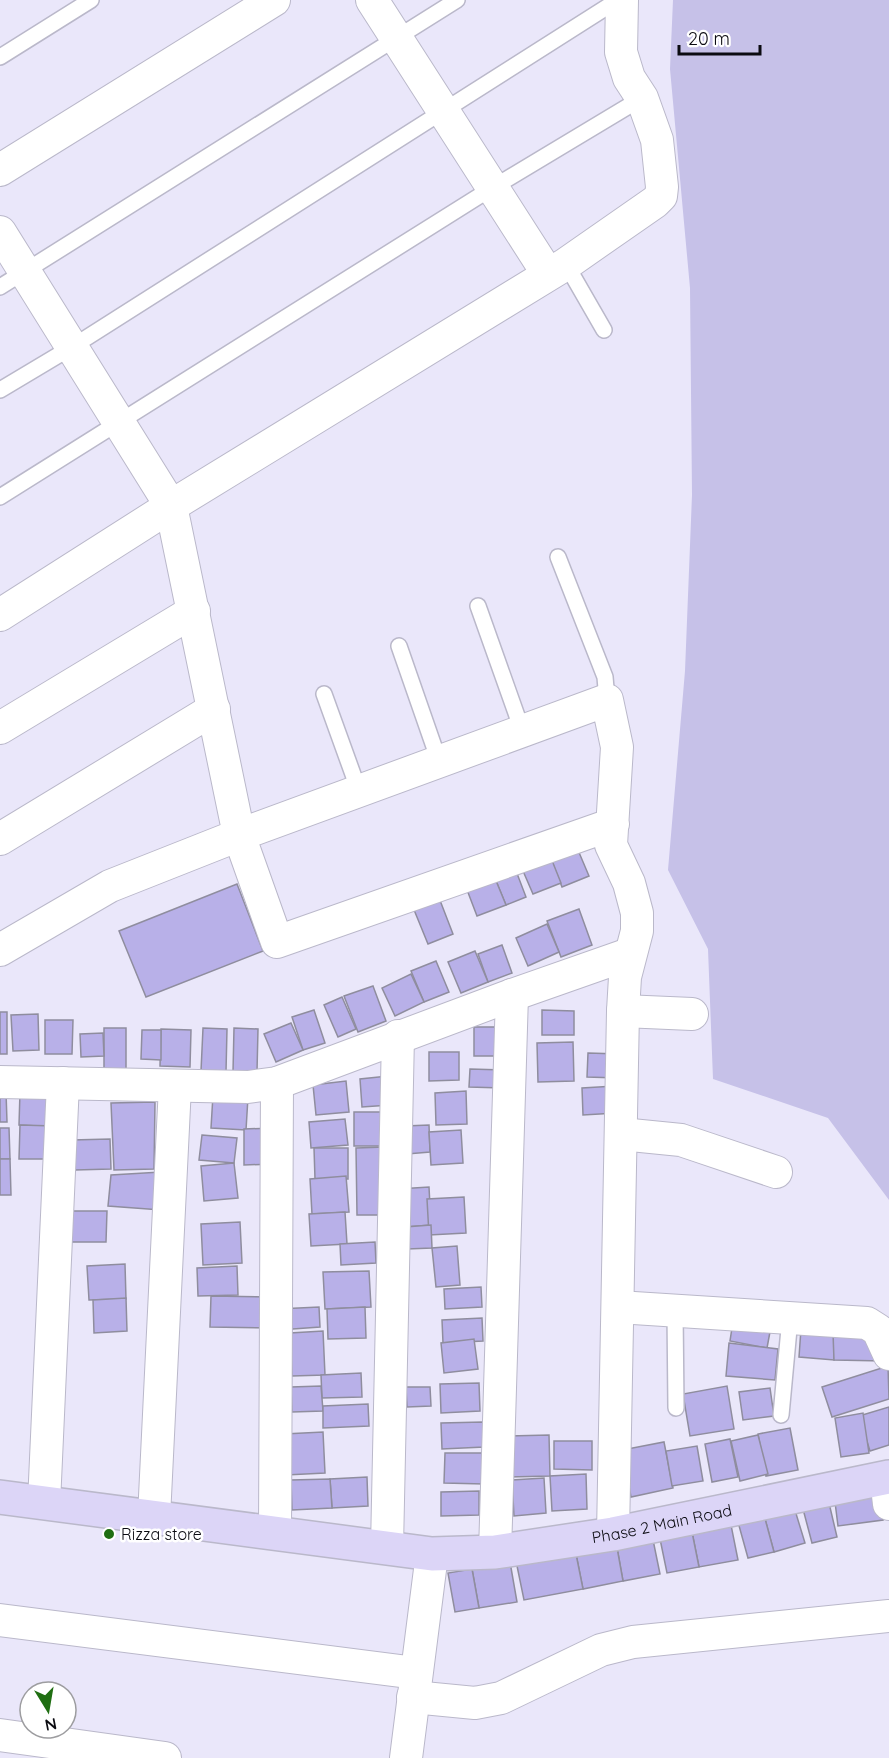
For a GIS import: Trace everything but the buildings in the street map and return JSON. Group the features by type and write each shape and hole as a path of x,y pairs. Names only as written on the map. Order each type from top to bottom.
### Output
{"street":[{"path":"0,170 274,0"},
{"path":"372,0 492,188 557,269"},
{"path":"0,615 171,506 557,269 661,196 657,140 642,98 629,78 621,52 620,0"},
{"path":"0,232 12,280 72,347 171,506 239,835 277,942 613,824"},
{"path":"0,728 194,611"},
{"path":"0,950 110,886 239,835 607,700 617,747 611,845 628,883 637,913 637,931 624,977 613,1533"},
{"path":"0,839 214,709"},
{"path":"0,1082 248,1087 277,1083 398,1036 629,954"},
{"path":"495,1552 512,995"},
{"path":"623,1011 692,1014"},
{"path":"387,1547 398,1036"},
{"path":"44,1503 63,1083"},
{"path":"275,1532 277,1083"},
{"path":"154,1517 175,1086"},
{"path":"621,1134 681,1140 776,1172"},
{"path":"618,1306 867,1323 878,1330 889,1354"},
{"name":"Phase 2 Main Road","path":"0,1497 432,1554 495,1552 888,1487"},
{"path":"406,1758 432,1554"},
{"path":"0,1620 415,1685 475,1703 501,1698 601,1650 633,1642 889,1616"},
{"path":"0,1736 165,1758"}],"lane":[{"path":"0,57 91,0"},
{"path":"12,280 457,0"},
{"path":"0,390 72,347 620,0"},
{"path":"0,497 492,188 642,98"},
{"path":"557,269 604,330"},
{"path":"558,557 605,677 607,700"},
{"path":"478,606 522,730"},
{"path":"399,646 439,761"},
{"path":"324,694 359,791"},
{"path":"675,1311 676,1408"},
{"path":"781,1415 790,1318"}],"shaded area":[{"path":"673,0 889,0 889,1200 828,1118 713,1079 708,949 668,870 685,671 692,495 690,288 670,69"}],"place":[{"name":"Rizza store","path":"109,1534"}]}
